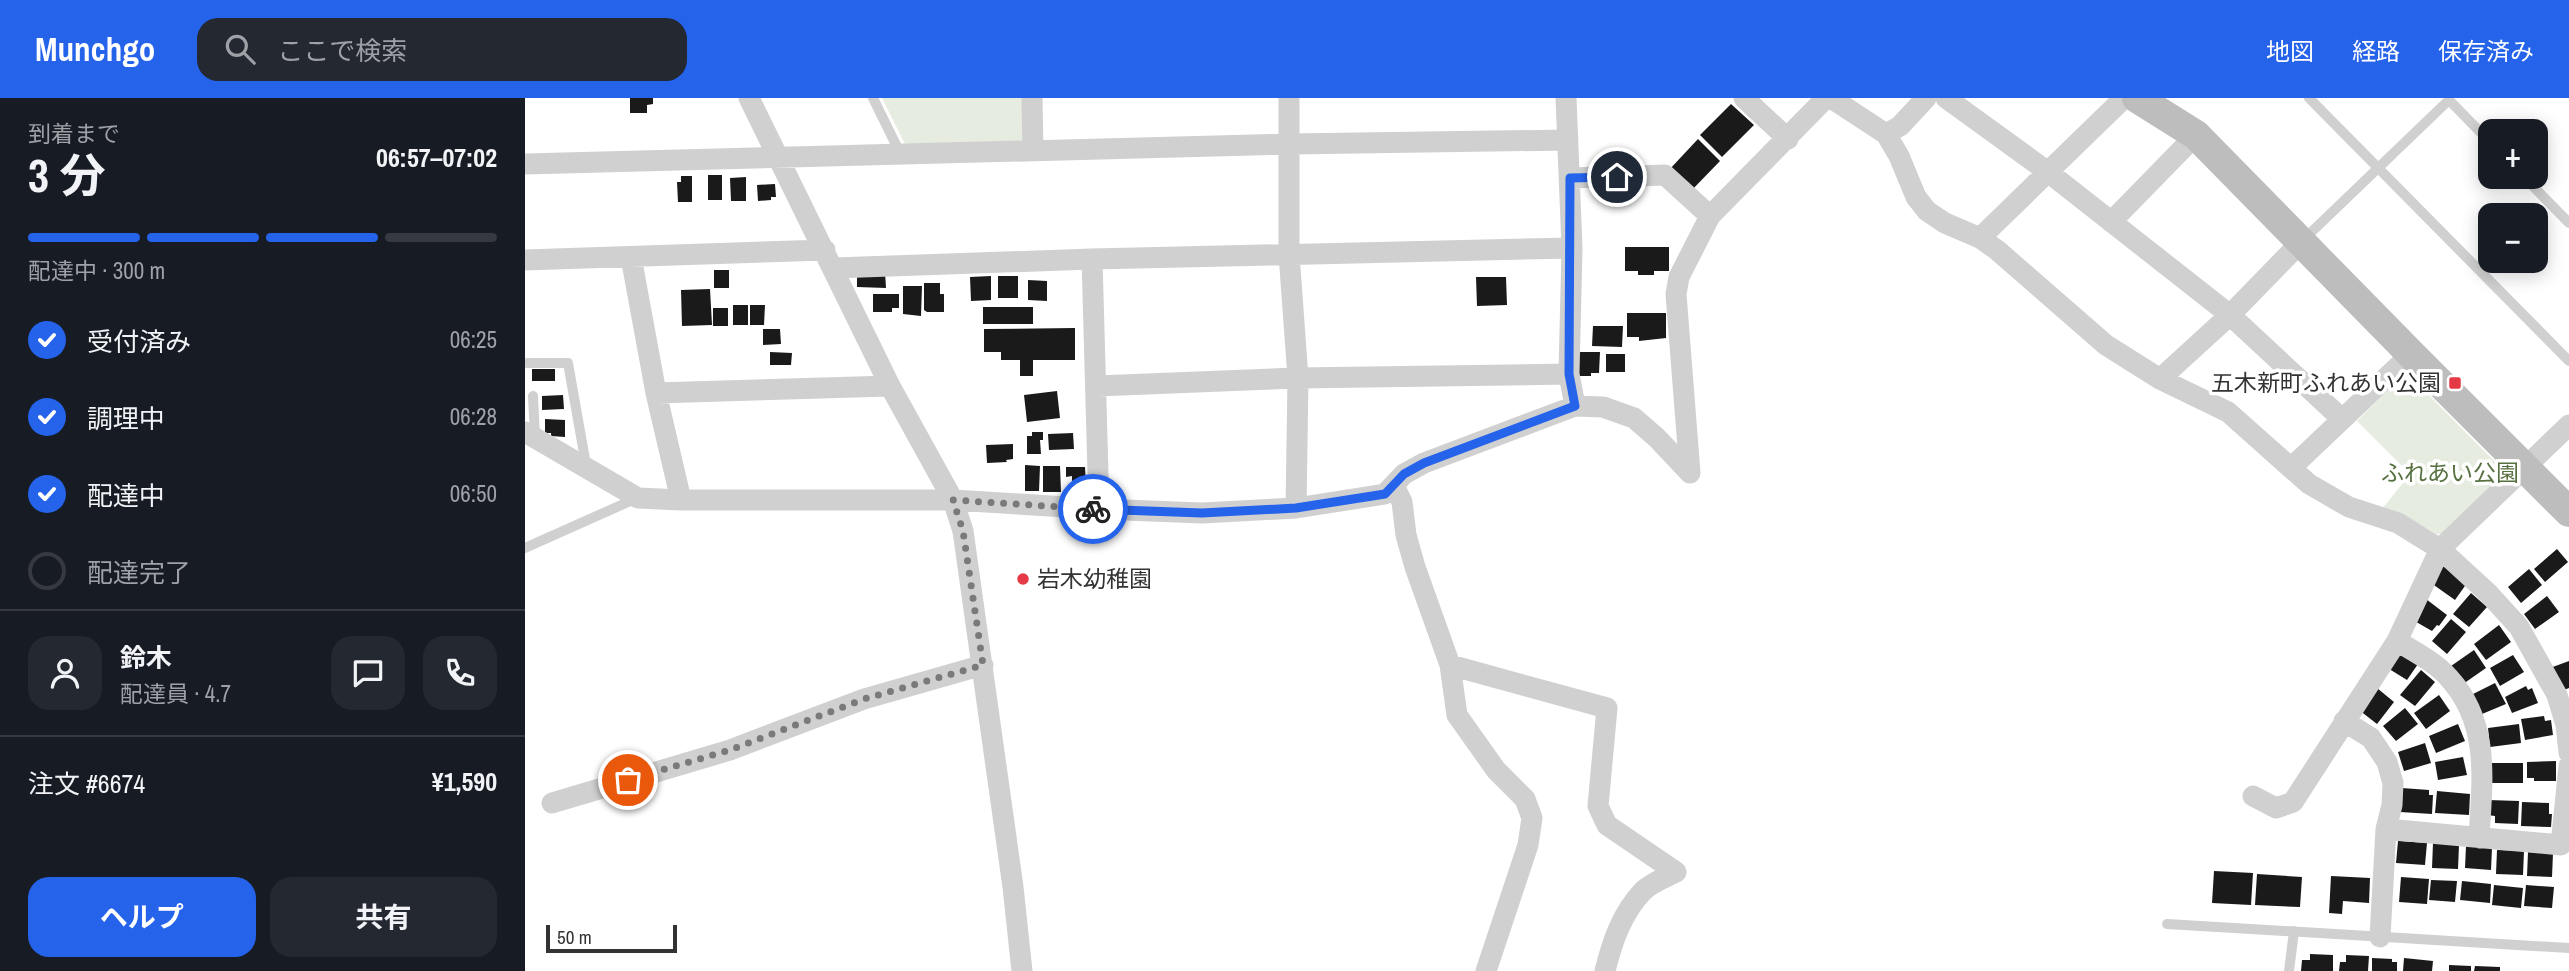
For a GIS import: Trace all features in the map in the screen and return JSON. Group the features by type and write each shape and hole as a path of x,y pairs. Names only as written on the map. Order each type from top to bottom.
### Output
{"street":[{"path":"749,98 890,386 953,500 963,531 1022,971"},
{"path":"1032,98 1033,151"},
{"path":"1289,98 1289,254 1298,378 1296,508"},
{"path":"1566,98 1571,248 1569,374 1575,406"},
{"path":"1744,98 1788,139"},
{"path":"530,434 638,498 953,500 1202,513 1296,508 1385,494 1404,474 1424,463 1575,406 1603,407 1634,418 1690,473 1676,294 1679,277 1710,216 1750,173 1828,98 1886,134 1899,156 1916,197 1927,211 1945,223 1980,238 1997,250 2106,345 2160,379 2228,412 2309,484 2349,506 2398,523 2440,549 2489,594 2519,627 2557,695 2566,725 2569,753"},
{"path":"1886,134 1900,126 1926,98"},
{"path":"1946,98 2048,172 2230,315 2342,419"},
{"path":"1980,238 2124,98"},
{"path":"2137,98 2196,135 2569,512"},
{"path":"2111,222 2196,135"},
{"path":"525,164 1290,144 1568,140"},
{"path":"1570,178 1665,175 1710,216"},
{"path":"2160,379 2230,315 2301,242"},
{"path":"525,260 631,257 1092,259 1571,248"},
{"path":"631,257 656,393 681,500"},
{"path":"1092,259 1099,509"},
{"path":"2291,468 2410,354"},
{"path":"1097,386 1298,378 1569,374"},
{"path":"656,393 890,386"},
{"path":"2252,796 2276,808 2293,802 2397,641 2440,549 2569,425"},
{"path":"1394,486 1402,502 1406,535 1415,567 1450,665 1457,715 1496,770 1525,799 1532,818 1528,845 1486,971"},
{"path":"2397,641 2451,679 2480,732 2483,769 2479,838"},
{"path":"552,803 730,750 864,699 983,665"},
{"path":"1450,665 1607,708 1598,806 1607,825 1676,872 1644,889 1627,912 1612,941 1605,971"},
{"path":"2344,721 2371,738 2387,762 2393,783 2392,806 2386,829 2380,937"},
{"path":"2386,829 2561,845 2569,766"}],"lane":[{"path":"873,98 901,155"},
{"path":"2309,98 2377,170 2569,361"},
{"path":"2301,242 2449,100 2478,130"},
{"path":"2536,189 2569,223"},
{"path":"527,363 568,363 586,465"},
{"path":"530,434 533,396"},
{"path":"525,548 638,498"},
{"path":"2167,924 2569,948"},
{"path":"2289,971 2294,931"}],"green space":[{"path":"882,98 1024,98 1024,143 906,146"},
{"name":"ふれあい公園","path":"2406,372 2506,473 2444,534 2437,534 2413,520 2382,509 2410,474 2357,421"}],"building":[{"path":"630,98 653,98 653,104 647,105 647,113 630,113"},
{"path":"1731,104 1754,125 1722,157 1700,135"},
{"path":"1698,139 1720,161 1690,192 1668,171"},
{"path":"708,175 722,175 722,200 708,200"},
{"path":"681,176 692,176 692,202 678,202 677,182 681,182"},
{"path":"746,177 746,201 731,201 730,178"},
{"path":"775,184 776,197 758,201 757,185"},
{"path":"1625,247 1669,247 1669,271 1638,275 1638,271 1625,271"},
{"path":"714,270 729,270 729,288 714,288"},
{"path":"857,272 885,272 886,288 857,287"},
{"path":"991,276 991,300 971,301 970,277"},
{"path":"998,276 1018,276 1018,298 998,298"},
{"path":"1476,277 1506,277 1507,305 1477,306"},
{"path":"1028,280 1047,281 1047,301 1028,300"},
{"path":"924,283 940,283 940,294 944,294 944,312 924,310"},
{"path":"903,286 922,286 921,316 903,314"},
{"path":"710,289 712,325 682,326 681,290"},
{"path":"873,294 899,294 899,308 892,308 892,312 873,312"},
{"path":"733,305 748,305 748,325 733,325"},
{"path":"750,305 765,305 764,325 750,325"},
{"path":"983,307 1033,307 1033,324 983,324"},
{"path":"713,308 728,308 728,326 713,326"},
{"path":"1627,313 1666,313 1666,338 1639,341 1639,337 1627,337"},
{"path":"1593,326 1623,326 1622,347 1592,346"},
{"path":"1075,328 1075,360 1033,360 1033,376 1020,376 1020,360 1001,360 1001,352 984,352 984,329"},
{"path":"763,329 780,329 781,344 763,345"},
{"path":"770,352 792,353 791,365 770,365"},
{"path":"1579,352 1600,352 1599,373 1579,376"},
{"path":"1606,354 1625,354 1625,372 1606,372"},
{"path":"532,369 555,369 555,381 532,381"},
{"path":"1057,391 1060,418 1027,422 1024,395"},
{"path":"563,395 564,409 542,410 542,396"},
{"path":"545,419 565,420 565,437 545,433"},
{"path":"1032,432 1043,432 1043,440 1040,440 1041,454 1027,454 1027,436 1032,436"},
{"path":"1073,433 1074,449 1049,450 1048,434"},
{"path":"1013,444 1013,459 987,463 986,445"},
{"path":"1025,465 1040,466 1039,491 1025,491"},
{"path":"1043,466 1060,466 1061,492 1043,492"},
{"path":"1066,467 1085,467 1086,486 1072,486 1072,476 1066,477"},
{"path":"2557,549 2568,562 2545,582 2534,569"},
{"path":"2443,566 2467,583 2455,600 2431,583"},
{"path":"2529,569 2542,585 2521,603 2508,587"},
{"path":"2471,593 2487,607 2469,627 2453,614"},
{"path":"2547,596 2559,612 2535,629 2524,614"},
{"path":"2426,599 2447,615 2432,631 2411,619"},
{"path":"2451,619 2466,632 2447,654 2432,641"},
{"path":"2499,625 2511,642 2486,660 2474,644"},
{"path":"2474,650 2486,668 2463,684 2451,666"},
{"path":"2397,651 2418,664 2407,680 2386,667"},
{"path":"2513,655 2524,672 2500,686 2490,668"},
{"path":"2569,661 2569,688 2559,692 2550,668"},
{"path":"2421,670 2435,682 2415,706 2400,695"},
{"path":"2495,683 2506,704 2482,714 2471,695"},
{"path":"2526,686 2528,690 2532,688 2538,703 2512,713 2505,697"},
{"path":"2377,688 2394,702 2377,724 2359,710"},
{"path":"2439,695 2450,711 2426,729 2414,713"},
{"path":"2405,708 2418,724 2396,741 2383,726"},
{"path":"2544,716 2545,721 2551,720 2553,735 2525,740 2521,719"},
{"path":"2458,724 2465,741 2436,753 2429,736"},
{"path":"2519,724 2521,743 2490,747 2488,728"},
{"path":"2425,743 2431,763 2404,771 2398,752"},
{"path":"2463,757 2467,775 2438,780 2435,762"},
{"path":"2556,761 2556,781 2534,781 2534,778 2527,778 2527,762"},
{"path":"2492,763 2523,763 2523,783 2492,783"},
{"path":"2402,788 2429,790 2429,795 2433,795 2432,814 2400,812"},
{"path":"2437,791 2470,794 2469,815 2435,813"},
{"path":"2488,800 2519,801 2518,824 2495,823 2495,816 2487,815"},
{"path":"2522,802 2549,803 2551,827 2521,826"},
{"path":"2398,841 2427,843 2425,865 2396,863"},
{"path":"2433,843 2459,845 2458,869 2432,868"},
{"path":"2466,846 2492,848 2491,870 2465,868"},
{"path":"2497,850 2524,851 2523,875 2496,874"},
{"path":"2528,852 2553,853 2552,877 2527,876"},
{"path":"2214,871 2253,873 2251,905 2212,903"},
{"path":"2257,874 2302,877 2300,907 2255,905"},
{"path":"2331,876 2370,878 2369,903 2343,901 2342,914 2329,913"},
{"path":"2401,877 2429,879 2427,904 2399,902"},
{"path":"2431,880 2457,881 2455,902 2429,900"},
{"path":"2462,881 2491,884 2490,903 2460,900"},
{"path":"2494,885 2523,888 2521,908 2492,905"},
{"path":"2526,885 2554,887 2552,908 2524,906"},
{"path":"2310,954 2333,955 2333,971 2301,971 2302,960 2310,960"},
{"path":"2346,955 2369,956 2368,971 2339,971 2340,962 2346,962"},
{"path":"2372,958 2392,959 2392,962 2397,962 2397,971 2372,971"},
{"path":"2404,958 2433,961 2432,971 2403,971"},
{"path":"2449,965 2471,966 2471,971 2449,971"},
{"path":"2475,966 2500,967 2500,971 2474,971"}],"way so far":[{"path":"628,780 730,750 864,699 983,665 963,531 953,500 1093,509"}],"place":[{"name":"五木新町ふれあい公園","path":"2455,383"},
{"name":"岩木幼稚園","path":"1023,579"}],"route":[{"path":"1093,509 1202,513 1296,508 1385,494 1404,474 1424,463 1575,406 1569,374 1570,178 1617,177"}]}
